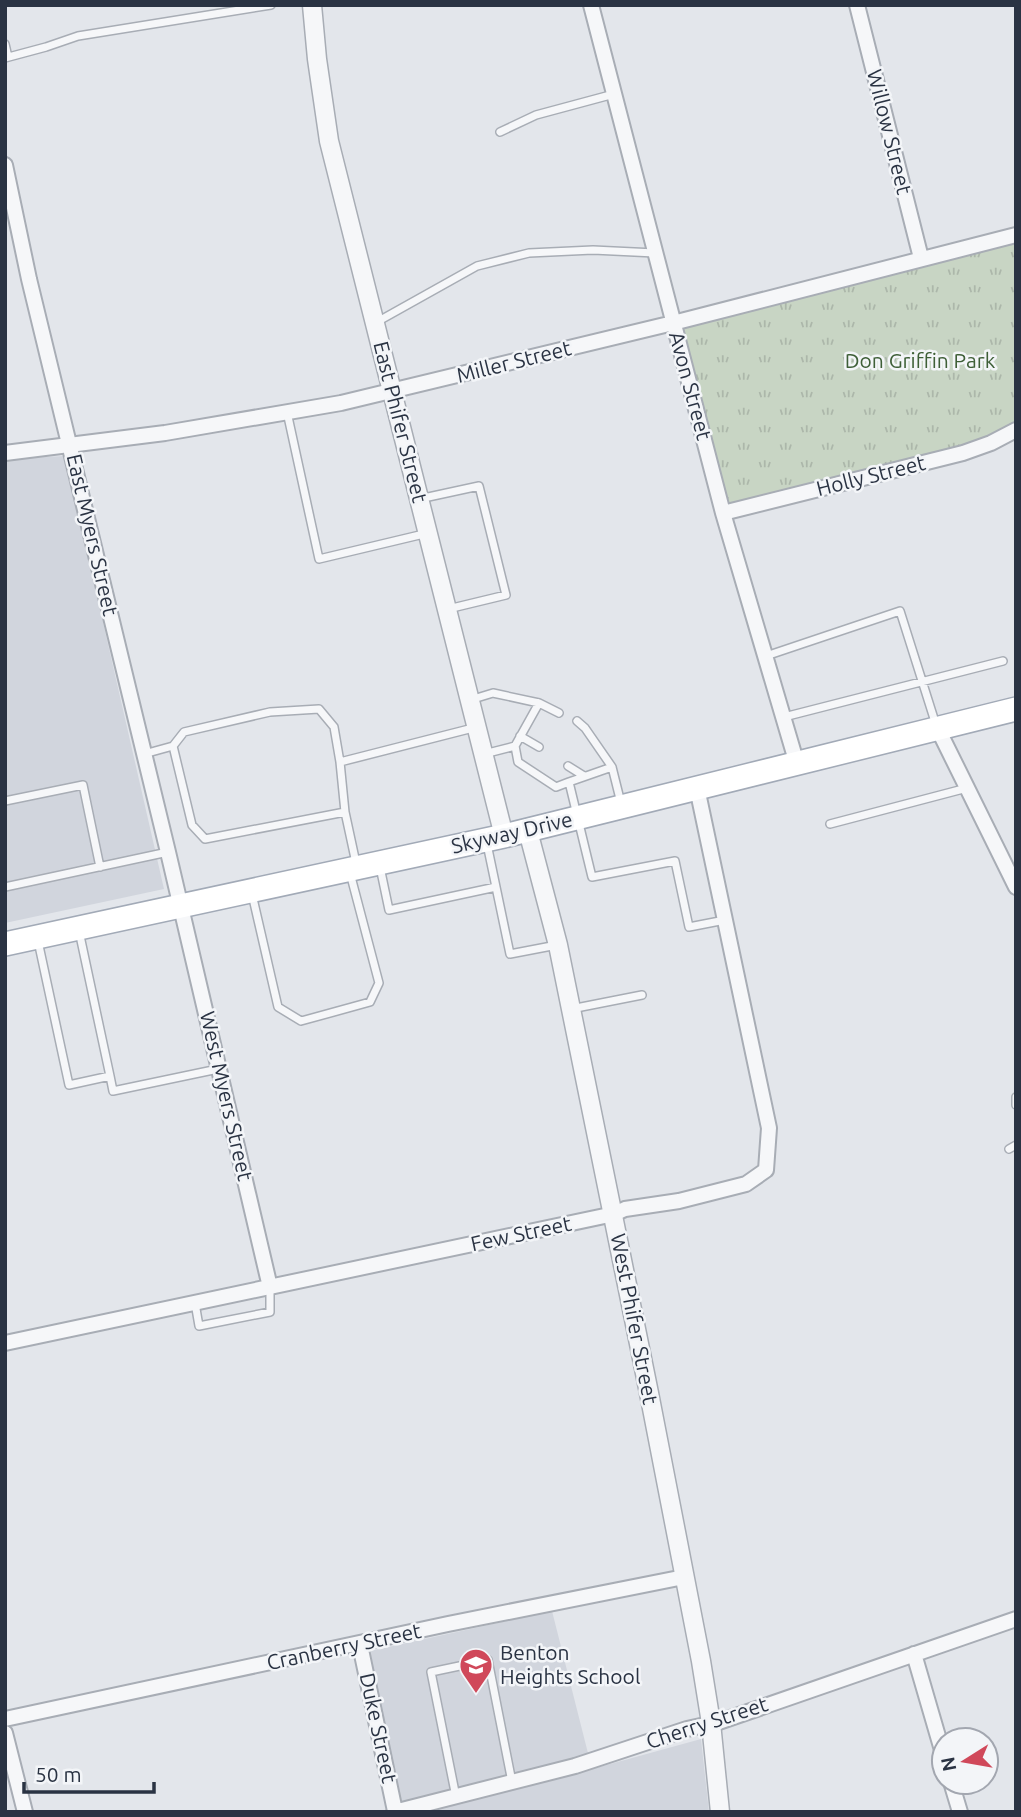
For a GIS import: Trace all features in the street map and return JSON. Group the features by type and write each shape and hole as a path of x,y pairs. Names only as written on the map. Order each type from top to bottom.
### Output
{"main road":[{"name":"Skyway Drive","path":"5,944 528,831 1016,709"}],"street":[{"name":"East Phifer Street","path":"312,5 317,59 330,141 484,754 495,838"},
{"name":"Avon Street","path":"591,5 723,513 797,764"},
{"name":"Willow Street","path":"857,5 922,258"},
{"name":"East Myers Street","path":"5,165 12,227 71,446 181,905"},
{"name":"Miller Street","path":"5,453 71,446 287,412 392,391 673,323 1016,235"},
{"name":"Holly Street","path":"723,513 962,453 991,443 1016,430"},
{"path":"938,729 1016,887"},
{"name":"Few Street","path":"5,1343 614,1214 625,1209 680,1201 746,1184 766,1170 768,1128 697,789"},
{"name":"West Phifer Street","path":"528,831 558,945 614,1214 711,1724 720,1812"},
{"name":"West Myers Street","path":"181,905 270,1287"},
{"name":"Cranberry Street","path":"5,1719 448,1624 684,1577"},
{"name":"Cherry Street","path":"395,1812 575,1766 687,1729 711,1724 1016,1619"},
{"name":"Duke Street","path":"360,1645 395,1812"},
{"path":"914,1654 935,1726"},
{"path":"5,1733 25,1812"}],"lane":[{"path":"5,44 7,57 78,36 271,5"},
{"path":"500,132 536,116 614,94"},
{"path":"375,323 477,266 529,253 593,250 655,253"},
{"path":"287,412 319,559 428,533"},
{"path":"419,499 479,486 506,595 447,609"},
{"path":"765,656 900,611 938,729"},
{"path":"784,717 1003,661"},
{"path":"470,700 493,693 539,703 559,713"},
{"path":"539,703 515,746 519,762 556,787 612,767"},
{"path":"144,754 173,746 184,732 270,712 319,709 334,727 345,812 362,867 379,983 370,1002 301,1021 278,1007 251,890"},
{"path":"577,722 585,728 612,767 622,807"},
{"path":"340,761 477,727"},
{"path":"520,736 540,747"},
{"path":"173,746 192,825 205,839 345,812"},
{"path":"484,754 515,746"},
{"path":"568,766 584,776"},
{"path":"569,782 592,877 675,862 689,927 726,920"},
{"path":"5,801 83,785 100,867"},
{"path":"830,824 967,788"},
{"path":"495,838 496,887 510,954 558,945"},
{"path":"5,887 168,852"},
{"path":"362,867 389,910 496,887"},
{"path":"79,928 113,1091 219,1068"},
{"path":"37,937 69,1085 110,1076"},
{"path":"571,1009 642,995"},
{"path":"1016,1097 1016,1105"},
{"path":"195,1303 199,1326 270,1312 270,1287"},
{"path":"456,1797 431,1672 488,1660 512,1783"}],"shaded area":[{"path":"65,456 164,889 5,923 5,459"},
{"name":"Benton Heights School","path":"552,1611 592,1769 701,1739 709,1812 402,1812 370,1651"}],"green space":[{"name":"Don Griffin Park","path":"1016,240 1016,426 987,441 726,505 678,327"}],"place":[{"name":"Benton Heights School","path":"476,1695"}]}
